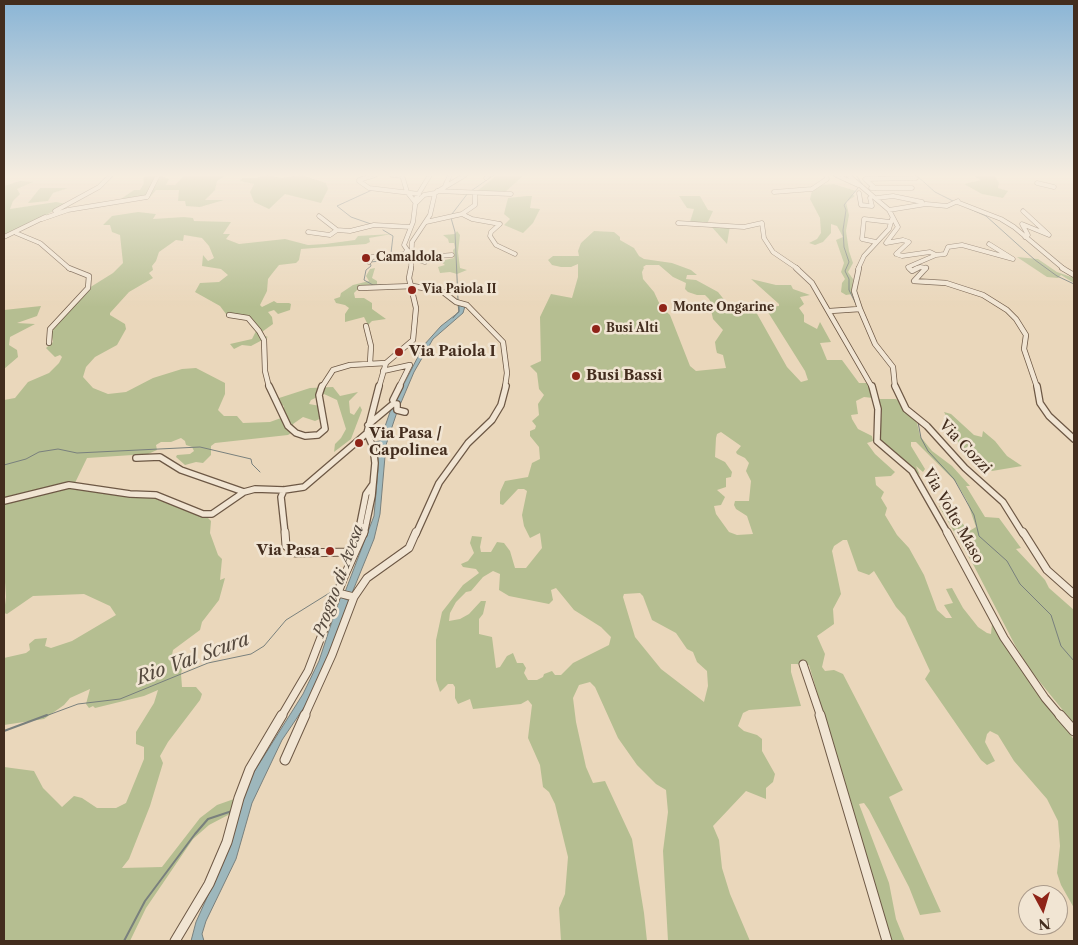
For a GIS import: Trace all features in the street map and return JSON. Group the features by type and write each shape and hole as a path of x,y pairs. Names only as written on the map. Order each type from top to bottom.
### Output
{"street":[{"path":"4,237 16,233 40,219"},
{"path":"323,219 337,230 350,231 374,225 412,226 438,219"},
{"path":"413,219 404,245 412,258 425,262"},
{"path":"285,760 332,655 354,552 364,533 360,524 366,494 373,484 373,447 367,433 368,424 386,363 413,340 416,308 410,286 412,242 427,219"},
{"path":"470,219 500,224 491,232 490,236 496,245 515,254"},
{"path":"864,219 862,239 876,242"},
{"path":"867,219 891,220 897,228 886,243 904,240 908,242 895,252 896,254 945,254 948,247 962,245 1013,259 989,244"},
{"path":"1001,219 1058,266 1074,275"},
{"path":"1025,237 1028,235 1022,224 1049,236 1031,219"},
{"name":"Via Cozzi","path":"891,220 889,229 876,242 861,262 854,291 859,309 875,344 893,367 896,389 906,409 927,426 965,468 1002,502 1047,570 1074,594"},
{"path":"678,223 744,227 762,223 764,238 770,248 791,263 812,283 830,311 859,309"},
{"path":"308,232 330,235 337,230"},
{"path":"16,233 40,243 71,270 89,276 88,288 50,330 49,343"},
{"path":"369,262 372,258 405,254 407,250"},
{"path":"934,253 908,267 912,271 920,267 926,268 914,280 919,283 943,282 969,290 992,300 1012,314 1026,335 1024,349 1036,379 1040,403 1049,416 1074,439"},
{"path":"412,258 452,255"},
{"path":"175,941 209,884 227,842 235,811 250,769 308,671 346,595 409,548 439,483 468,443 492,420 501,405 505,391 507,373 503,342 472,309 443,292 410,286 360,288"},
{"path":"440,286 443,292"},
{"name":"Via Volte Maso","path":"830,311 853,356 872,385 878,409 877,441 912,471 977,584 1004,638 1045,698 1074,731"},
{"path":"229,315 248,318 259,331 264,340 265,371 270,389 288,426 296,433 305,436 318,435 325,429 326,425 318,395 329,374 343,366 370,362 386,363"},
{"path":"366,326 371,346 370,362"},
{"path":"383,371 410,365 393,400"},
{"path":"368,424 393,404 397,404 397,410 405,412"},
{"path":"4,501 70,484 130,494 156,495 203,514 212,514 244,492 254,489 284,490 304,487 311,483 367,433"},
{"path":"136,458 160,457 181,470 244,492"},
{"path":"284,490 281,497 286,546 290,551 295,553 354,552"},
{"path":"803,664 809,677 887,941"}],"green space":[{"path":"4,219 38,219 4,237"},
{"path":"109,219 193,219 194,221 231,222 223,234 230,234 226,239 239,244 285,239 308,245 325,244 355,240 358,236 392,234 369,238 370,242 366,244 301,249 299,260 296,263 279,265 268,279 267,291 260,305 262,307 274,301 277,303 289,303 291,304 290,310 278,314 274,310 268,312 272,317 273,324 259,334 268,337 251,346 242,345 234,349 230,344 252,339 257,329 248,319 226,314 220,306 195,292 200,283 219,282 228,275 221,269 202,266 203,255 208,261 214,258 209,246 202,238 184,235 183,241 176,240 159,252 152,266 153,270 149,273 153,278 129,292 110,313 110,315 125,324 126,329 117,345 95,357 86,367 83,377 93,388 108,394 126,392 153,378 182,369 196,368 225,383 225,394 218,410 224,416 237,416 243,423 270,422 281,418 284,406 276,402 276,399 310,388 333,387 340,396 358,392 349,401 350,413 354,415 360,406 362,410 351,439 334,452 335,444 346,429 337,400 324,394 311,400 309,404 320,406 324,417 315,421 303,417 293,424 294,431 288,435 215,443 211,446 211,455 203,463 196,462 185,465 176,457 177,455 190,454 194,451 181,438 171,442 161,442 156,445 157,450 148,454 87,458 74,485 153,496 158,500 207,517 211,521 210,533 218,555 222,559 220,580 225,578 219,600 202,622 200,630 173,650 172,655 183,664 181,674 182,687 196,687 202,694 200,700 168,742 160,756 163,763 150,806 129,859 122,868 162,867 200,818 217,805 234,799 230,814 209,825 193,839 146,908 130,941 4,941 4,767 34,771 43,788 62,807 74,796 82,798 97,808 116,808 126,803 144,759 144,747 136,744 136,732 154,703 158,690 144,696 89,708 86,704 90,689 70,698 64,705 44,719 4,725 4,658 26,653 30,650 29,644 35,639 47,638 45,646 51,648 72,641 116,615 110,606 84,594 33,596 7,614 4,613 6,597 4,567 4,400 15,398 28,382 49,373 59,363 62,357 60,355 55,357 46,348 53,342 51,332 89,288 113,273 123,263 120,235 112,232 110,225 103,225"},
{"path":"510,219 535,219 523,233 504,225"},
{"path":"691,219 709,219 707,224 730,226 727,244 710,225 689,225"},
{"path":"820,219 848,219 846,231 853,263 848,272 853,279 852,294 846,295 841,292 842,283 845,279 841,272 844,263 836,240 843,237 837,226 831,224 831,233 823,242 815,245 809,243 817,239 821,233"},
{"path":"457,231 460,235 458,252 460,268 467,270 457,274 450,272 440,273 438,267 445,265 440,261 454,258 453,250 455,248 454,243 449,243 448,239 443,235 455,234"},
{"path":"594,231 614,232 620,237 620,240 634,248 639,256 644,259 672,263 691,270 697,275 687,275 686,279 696,280 718,292 734,312 756,312 787,367 801,382 808,380 805,371 766,309 767,307 779,306 779,304 751,279 776,285 791,285 793,289 810,295 800,297 804,304 799,308 804,315 804,322 817,329 820,322 831,342 820,343 827,360 842,360 859,383 869,383 873,398 864,397 856,401 858,414 851,415 852,419 858,429 872,436 873,441 867,443 875,454 895,472 891,476 875,477 876,485 884,492 881,498 887,508 885,515 897,535 909,548 924,575 937,610 946,618 952,618 944,605 953,603 946,589 952,588 963,608 978,627 991,634 992,624 998,626 1074,740 1074,908 1068,897 1068,885 1061,885 1057,873 1060,846 1058,821 1047,799 1014,761 998,735 990,731 985,742 995,761 987,765 981,760 925,679 930,671 905,617 896,607 874,571 869,575 858,571 847,540 843,540 834,546 832,551 841,594 833,609 834,624 817,636 825,654 822,667 825,671 834,670 843,674 903,790 889,797 941,912 920,915 909,887 869,810 864,803 859,804 889,883 896,919 905,941 891,941 809,665 791,664 791,672 801,706 749,710 743,713 738,726 744,731 757,735 762,739 762,751 775,774 773,782 766,788 766,799 746,791 713,826 719,840 722,868 730,894 750,941 668,941 663,851 668,812 666,790 656,784 637,765 618,738 595,687 590,682 579,685 573,698 586,767 593,783 605,781 632,839 647,941 561,941 559,908 565,894 568,857 555,804 549,792 543,787 540,765 528,738 532,705 528,700 521,704 473,709 470,699 458,704 453,684 448,684 440,692 436,680 436,640 442,612 463,585 479,573 476,569 463,567 461,564 468,561 474,553 470,543 472,536 482,537 481,552 491,552 497,542 504,543 510,551 515,568 526,568 542,548 540,533 530,538 524,526 522,515 527,491 518,489 503,505 500,504 500,492 505,481 528,477 532,463 540,459 539,447 530,436 530,431 535,429 536,426 532,421 539,415 538,404 544,395 539,389 537,373 530,366 541,361 540,317 551,294 572,298 578,277 578,264 571,267 561,267 552,265 548,260 553,256 579,256 578,251 581,243","holes":["646,265 659,265 673,277 686,283 685,289 688,292 705,295 709,299 713,306 711,310 713,319 723,330 715,342 717,353 723,355 726,368 696,371 690,366 670,315 661,307 654,292 643,279 643,267","721,432 741,446 736,452 749,463 746,471 751,481 749,501 735,501 734,505 736,509 747,516 753,534 737,535 729,532 716,514 714,506 721,505 725,497 717,490 726,487 726,478 731,477 732,472 725,462 715,457 716,438 717,434","493,571 500,574 499,590 509,596 549,604 553,600 551,590 556,588 574,610 601,627 611,637 609,645 573,663 561,675 555,675 552,671 544,674 543,677 537,680 528,680 524,673 526,668 523,663 517,663 513,653 507,656 500,667 496,668 492,637 479,634 479,619 483,614 486,601 481,601 469,614 460,619 449,621 450,613 456,602 466,592 471,591 483,577","640,593 643,596 652,620 676,633 687,649 693,652 697,662 707,671 708,686 704,702 661,669 635,637 623,597 624,594"]},
{"path":"1017,257 1038,259 1057,272 1074,278 1074,283 1061,275 1058,278 1047,277"},
{"path":"375,268 372,278 377,281 377,284 358,289 354,293 355,298 364,298 372,303 372,309 386,319 372,321 368,325 364,317 345,322 345,314 349,308 336,303 334,299 340,297 341,293 353,285 369,281 366,276 370,269"},
{"path":"41,306 37,316 17,323 35,324 10,337 9,345 17,350 18,357 4,369 4,310"},
{"path":"879,399 896,399 900,402 917,423 920,436 932,451 952,466 970,486 966,486 985,517 999,518 1021,548 1016,549 1045,580 1049,588 1074,610 1074,724 1031,671 1016,647 974,566 939,506 952,509 966,528 971,530 976,527 967,501 956,482 916,442 911,442 911,446 925,469 923,472 916,466 920,475 889,451 879,439 882,411"},
{"path":"944,412 951,414 974,435 982,437 983,431 995,441 1007,456 1022,466 992,471 969,457 952,434 950,423"}],"water":[{"path":"458,304 465,306 463,313 433,339 414,372 397,412 386,445 380,514 374,539 352,593 345,592 374,516 378,456 373,442 380,441 391,409 424,345 441,326 459,312"},
{"path":"340,597 350,601 328,672 282,740 252,803 236,859 206,921 202,934 204,941 191,941 196,922 222,864 241,800 252,775 303,694 319,661"}],"waterway":[{"path":"357,219 371,224"},
{"name":"Progno di Avesa","path":"451,219 455,232 458,300"},
{"path":"845,219 844,247 849,262 845,271 849,279 849,290 857,306"},
{"path":"989,219 1035,260 1057,276 1074,284"},
{"path":"383,230 393,236 391,253"},
{"path":"389,285 373,285 364,280 366,270 371,266 370,262 391,260 392,257"},
{"name":"Progno di Avesa","path":"453,318 459,311 459,306"},
{"path":"918,422 921,438 928,451 954,479 974,515 979,536 1007,561 1020,584 1051,615 1061,646 1074,661"},
{"path":"4,465 26,459 39,452 58,449 77,453 200,447 251,459 252,464 260,472"},
{"name":"Rio Val Scura","path":"43,717 78,704 120,699 208,663 251,654 264,646 286,620 331,592 340,579"},
{"name":"Rio Val Scura","path":"4,731 47,715"},
{"path":"124,941 145,901 195,834 208,819 232,811"}],"place":[{"name":"Camaldola","path":"366,258"},
{"name":"Via Paiola II","path":"412,290"},
{"name":"Monte Ongarine","path":"663,308"},
{"name":"Busi Alti","path":"596,329"},
{"name":"Via Paiola I","path":"399,352"},
{"name":"Busi Bassi","path":"576,376"},
{"name":"Via Pasa / Capolinea","path":"359,443"},
{"name":"Via Pasa","path":"330,551"}]}
